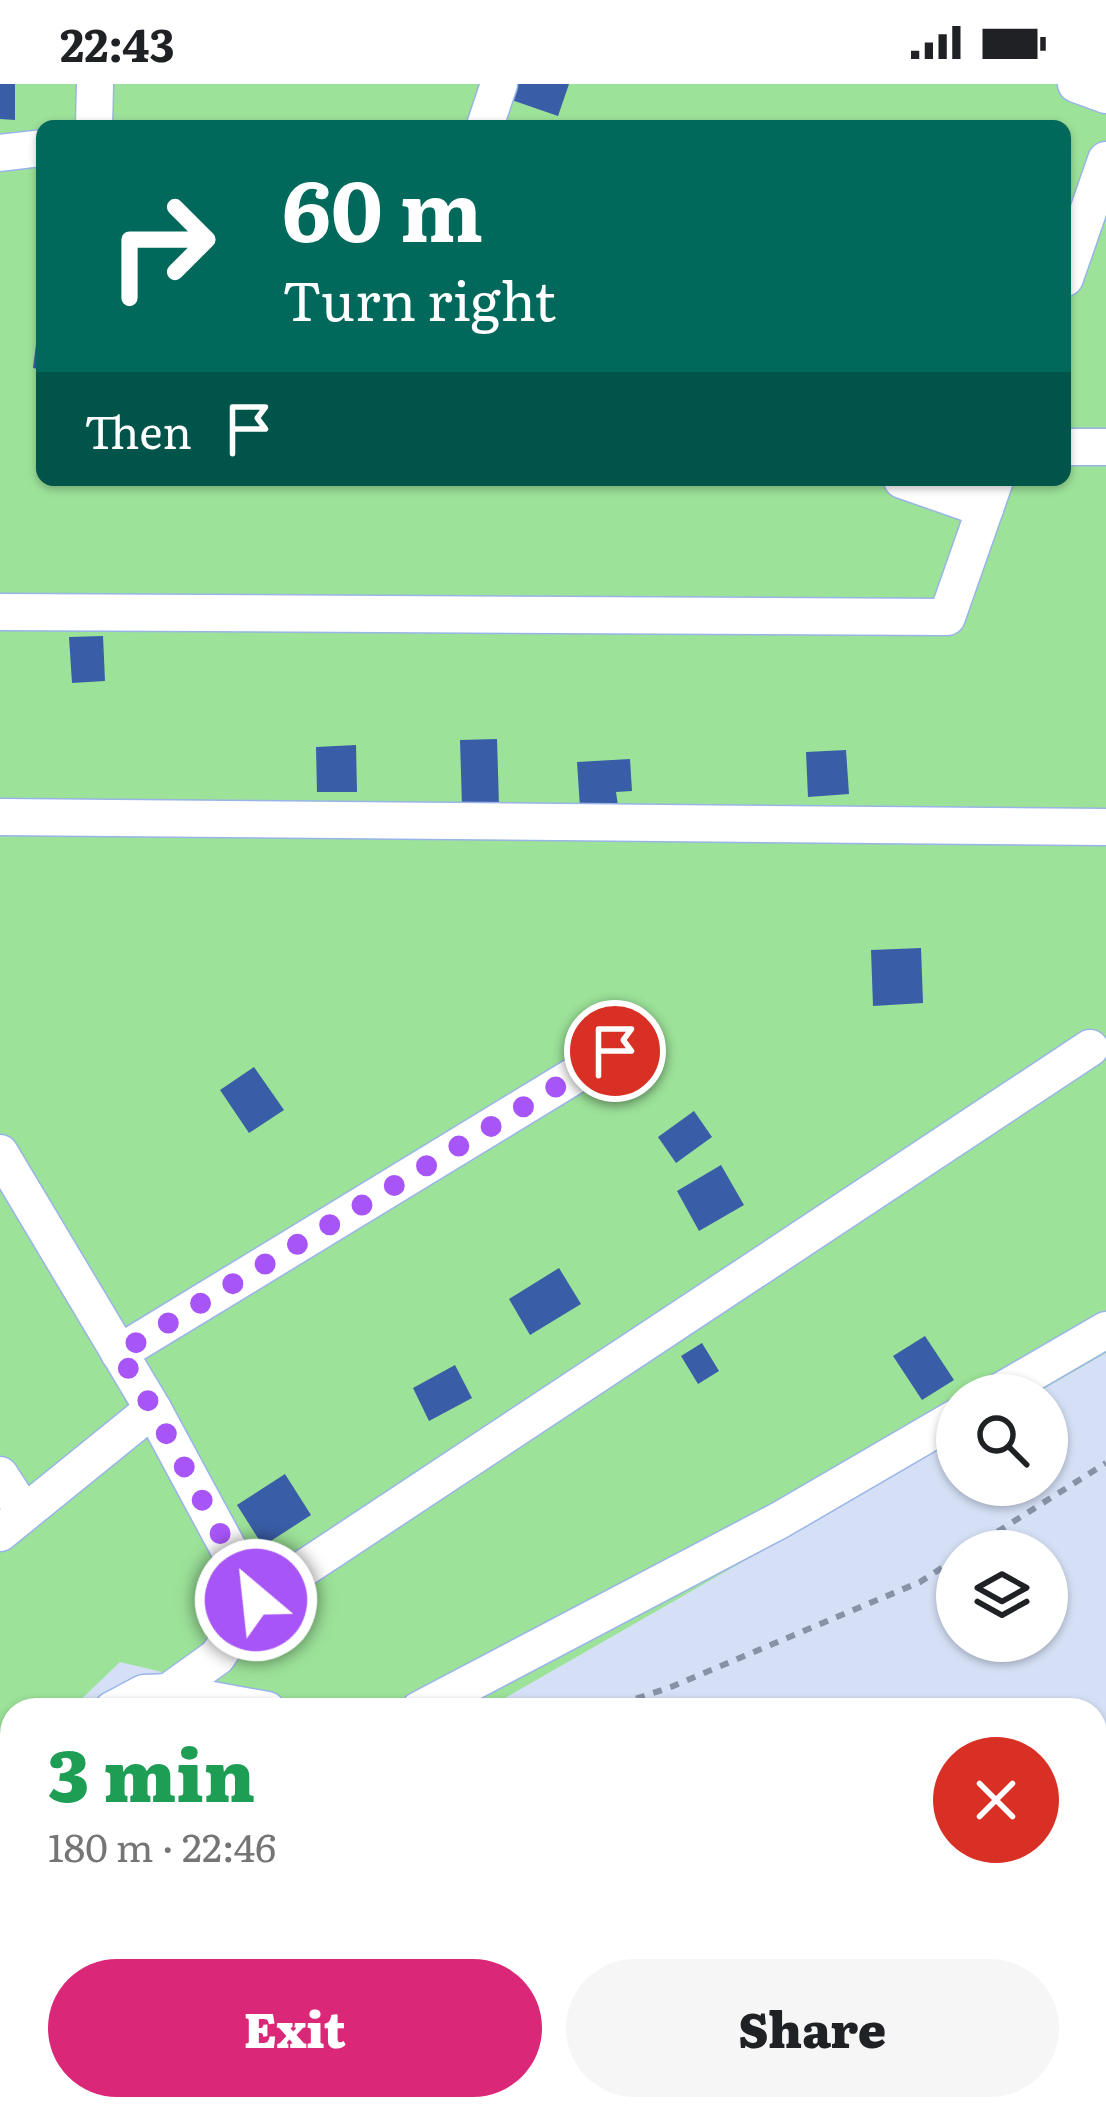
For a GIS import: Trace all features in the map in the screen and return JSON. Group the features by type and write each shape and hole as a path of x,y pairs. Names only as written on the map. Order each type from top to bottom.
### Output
{"street":[{"path":"94,120 95,84"},
{"path":"487,120 499,84"},
{"path":"1076,84 1106,95"},
{"path":"0,153 36,149"},
{"path":"1071,261 1106,160"},
{"path":"1071,447 1106,447"},
{"path":"0,613 947,617 990,494 940,486"},
{"path":"0,817 1106,827"},
{"path":"168,1692 217,1657 256,1600 1090,1048"},
{"path":"119,1353 615,1051"},
{"path":"0,1153 153,1409 256,1600"},
{"path":"1030,1374 1106,1330"},
{"path":"0,1475 12,1522 153,1409"},
{"path":"442,1698 780,1520 936,1429"},
{"path":"135,1698 168,1692 201,1698"}],"path":[{"path":"1000,1530 1106,1463"},
{"path":"638,1698 936,1572"}],"green space":[{"path":"0,84 1106,84 1106,1353 1068,1375 936,1374 936,1451 505,1698 271,1698 120,1662 82,1698 0,1698"}],"building":[{"path":"0,84 15,84 15,120 0,119"},
{"path":"507,84 569,84 558,116 503,97"},
{"path":"103,636 105,681 72,683 69,637"},
{"path":"497,739 499,805 462,806 460,740"},
{"path":"356,745 357,792 317,792 316,747"},
{"path":"846,750 849,794 808,797 806,752"},
{"path":"630,759 632,791 616,792 618,806 580,808 577,762"},
{"path":"921,948 923,1003 873,1006 871,950"},
{"path":"254,1067 284,1110 249,1133 220,1090"},
{"path":"694,1111 712,1137 676,1163 658,1137"},
{"path":"721,1165 744,1205 699,1231 677,1191"},
{"path":"559,1268 581,1304 530,1335 509,1299"},
{"path":"925,1336 950,1374 936,1374 936,1391 922,1400 893,1356"},
{"path":"702,1343 719,1371 698,1384 681,1356"},
{"path":"455,1365 472,1398 429,1421 413,1388"},
{"path":"285,1474 311,1515 263,1546 237,1505"}],"route":[{"path":"256,1600 119,1353 615,1051"}]}
